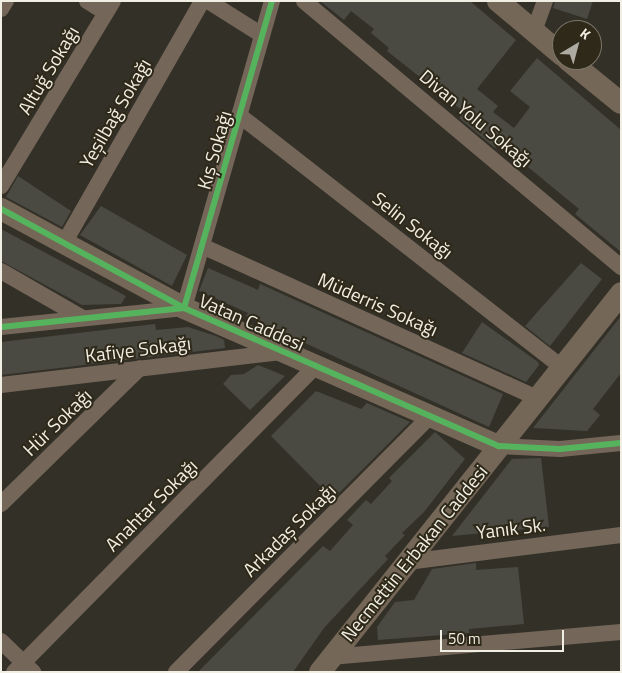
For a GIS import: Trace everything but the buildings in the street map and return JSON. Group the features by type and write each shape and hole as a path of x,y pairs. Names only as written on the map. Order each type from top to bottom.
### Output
{"street":[{"path":"1,9 6,1"},
{"path":"87,1 109,7"},
{"name":"Yeşilbağ Sokağı","path":"63,244 202,1"},
{"path":"208,1 262,35"},
{"name":"Kış Sokağı","path":"184,308 272,1"},
{"name":"Divan Yolu Sokağı","path":"304,1 621,267"},
{"path":"498,1 552,46"},
{"path":"534,31 545,1"},
{"name":"Altuğ Sokağı","path":"1,186 109,7"},
{"path":"580,70 621,103"},
{"name":"Selin Sokağı","path":"240,115 562,367"},
{"name":"Vatan Caddesi","path":"1,209 184,308 280,352 499,446"},
{"name":"Müderris Sokağı","path":"202,246 537,398"},
{"path":"1,271 81,317"},
{"name":"Necmettin Erbakan Caddesi","path":"325,665 621,293"},
{"path":"1,327 81,317 184,308"},
{"name":"Kafiye Sokağı","path":"1,385 280,352"},
{"name":"Anahtar Sokağı","path":"23,669 316,366"},
{"name":"Hür Sokağı","path":"1,504 140,368"},
{"name":"Arkadaş Sokağı","path":"176,672 430,416"},
{"path":"499,446 560,449 621,442"},
{"name":"Yanık Sk.","path":"407,562 621,534"},
{"path":"325,665 621,632"},
{"path":"1,641 23,669"}],"cycle path":[{"path":"1,327 184,308 272,1"},
{"path":"1,209 184,308 499,446 560,449 621,443"}]}
